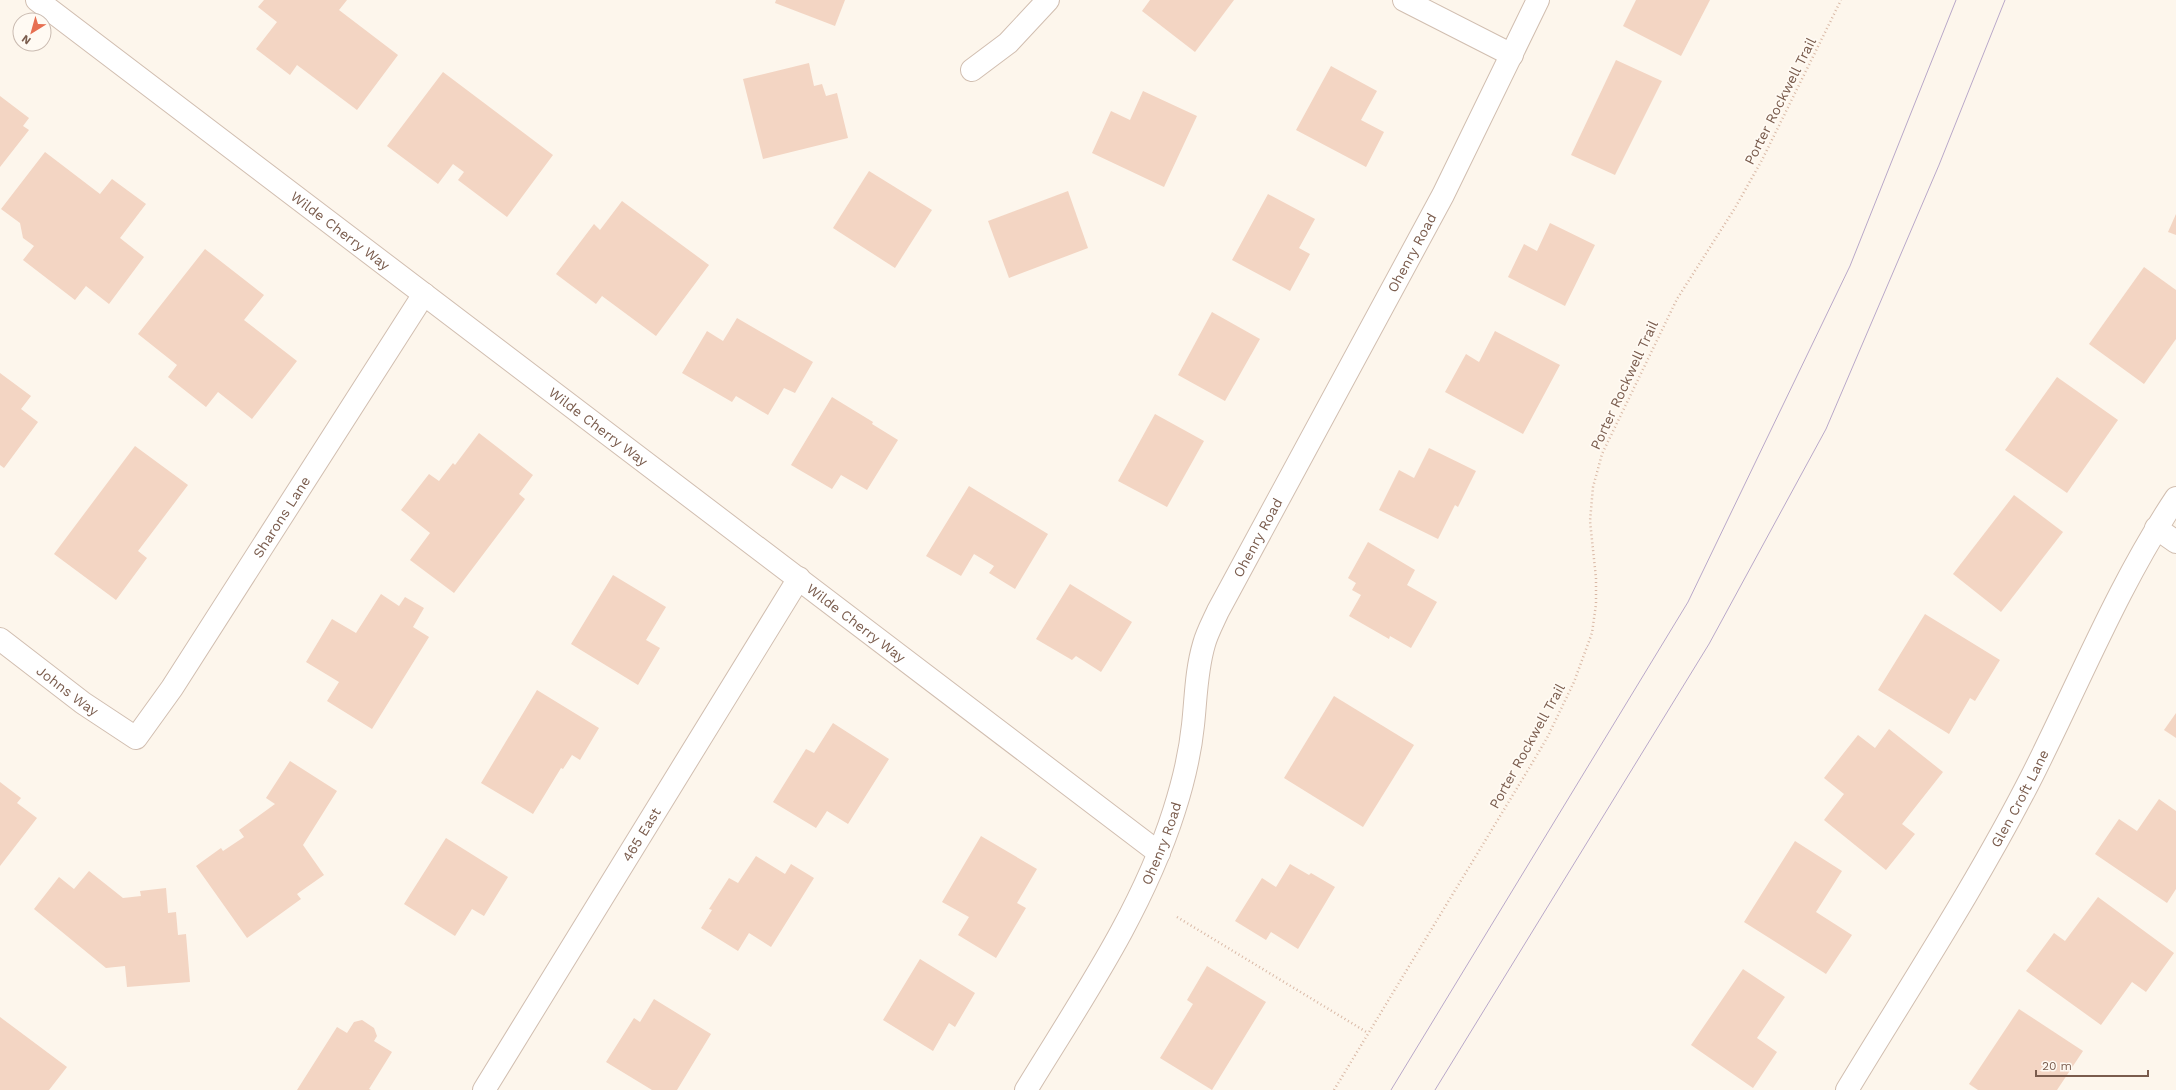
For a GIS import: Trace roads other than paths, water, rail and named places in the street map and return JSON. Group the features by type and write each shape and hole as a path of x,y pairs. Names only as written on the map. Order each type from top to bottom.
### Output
{"street":[{"name":"Wilde Cherry Way","path":"37,0 1160,852"},
{"path":"972,70 1008,43 1048,0"},
{"path":"1404,0 1512,55"},
{"name":"Ohenry Road","path":"1026,1090 1122,931 1160,852 1174,811 1186,767 1204,644 1218,611 1417,244 1538,0"},
{"name":"Sharons Lane","path":"136,738 172,688 424,294"},
{"name":"Glen Croft Lane","path":"1847,1090 1987,860 2032,776 2134,567 2156,528 2176,498"},
{"path":"2156,528 2176,542"},
{"name":"465 East","path":"484,1090 799,578"},
{"name":"Johns Way","path":"0,639 83,703 136,738"}],"tram line":[{"path":"1391,1090 1688,602 1850,266 1956,0"},
{"path":"1435,1090 1709,644 1826,429 1939,165 2005,0"}]}
